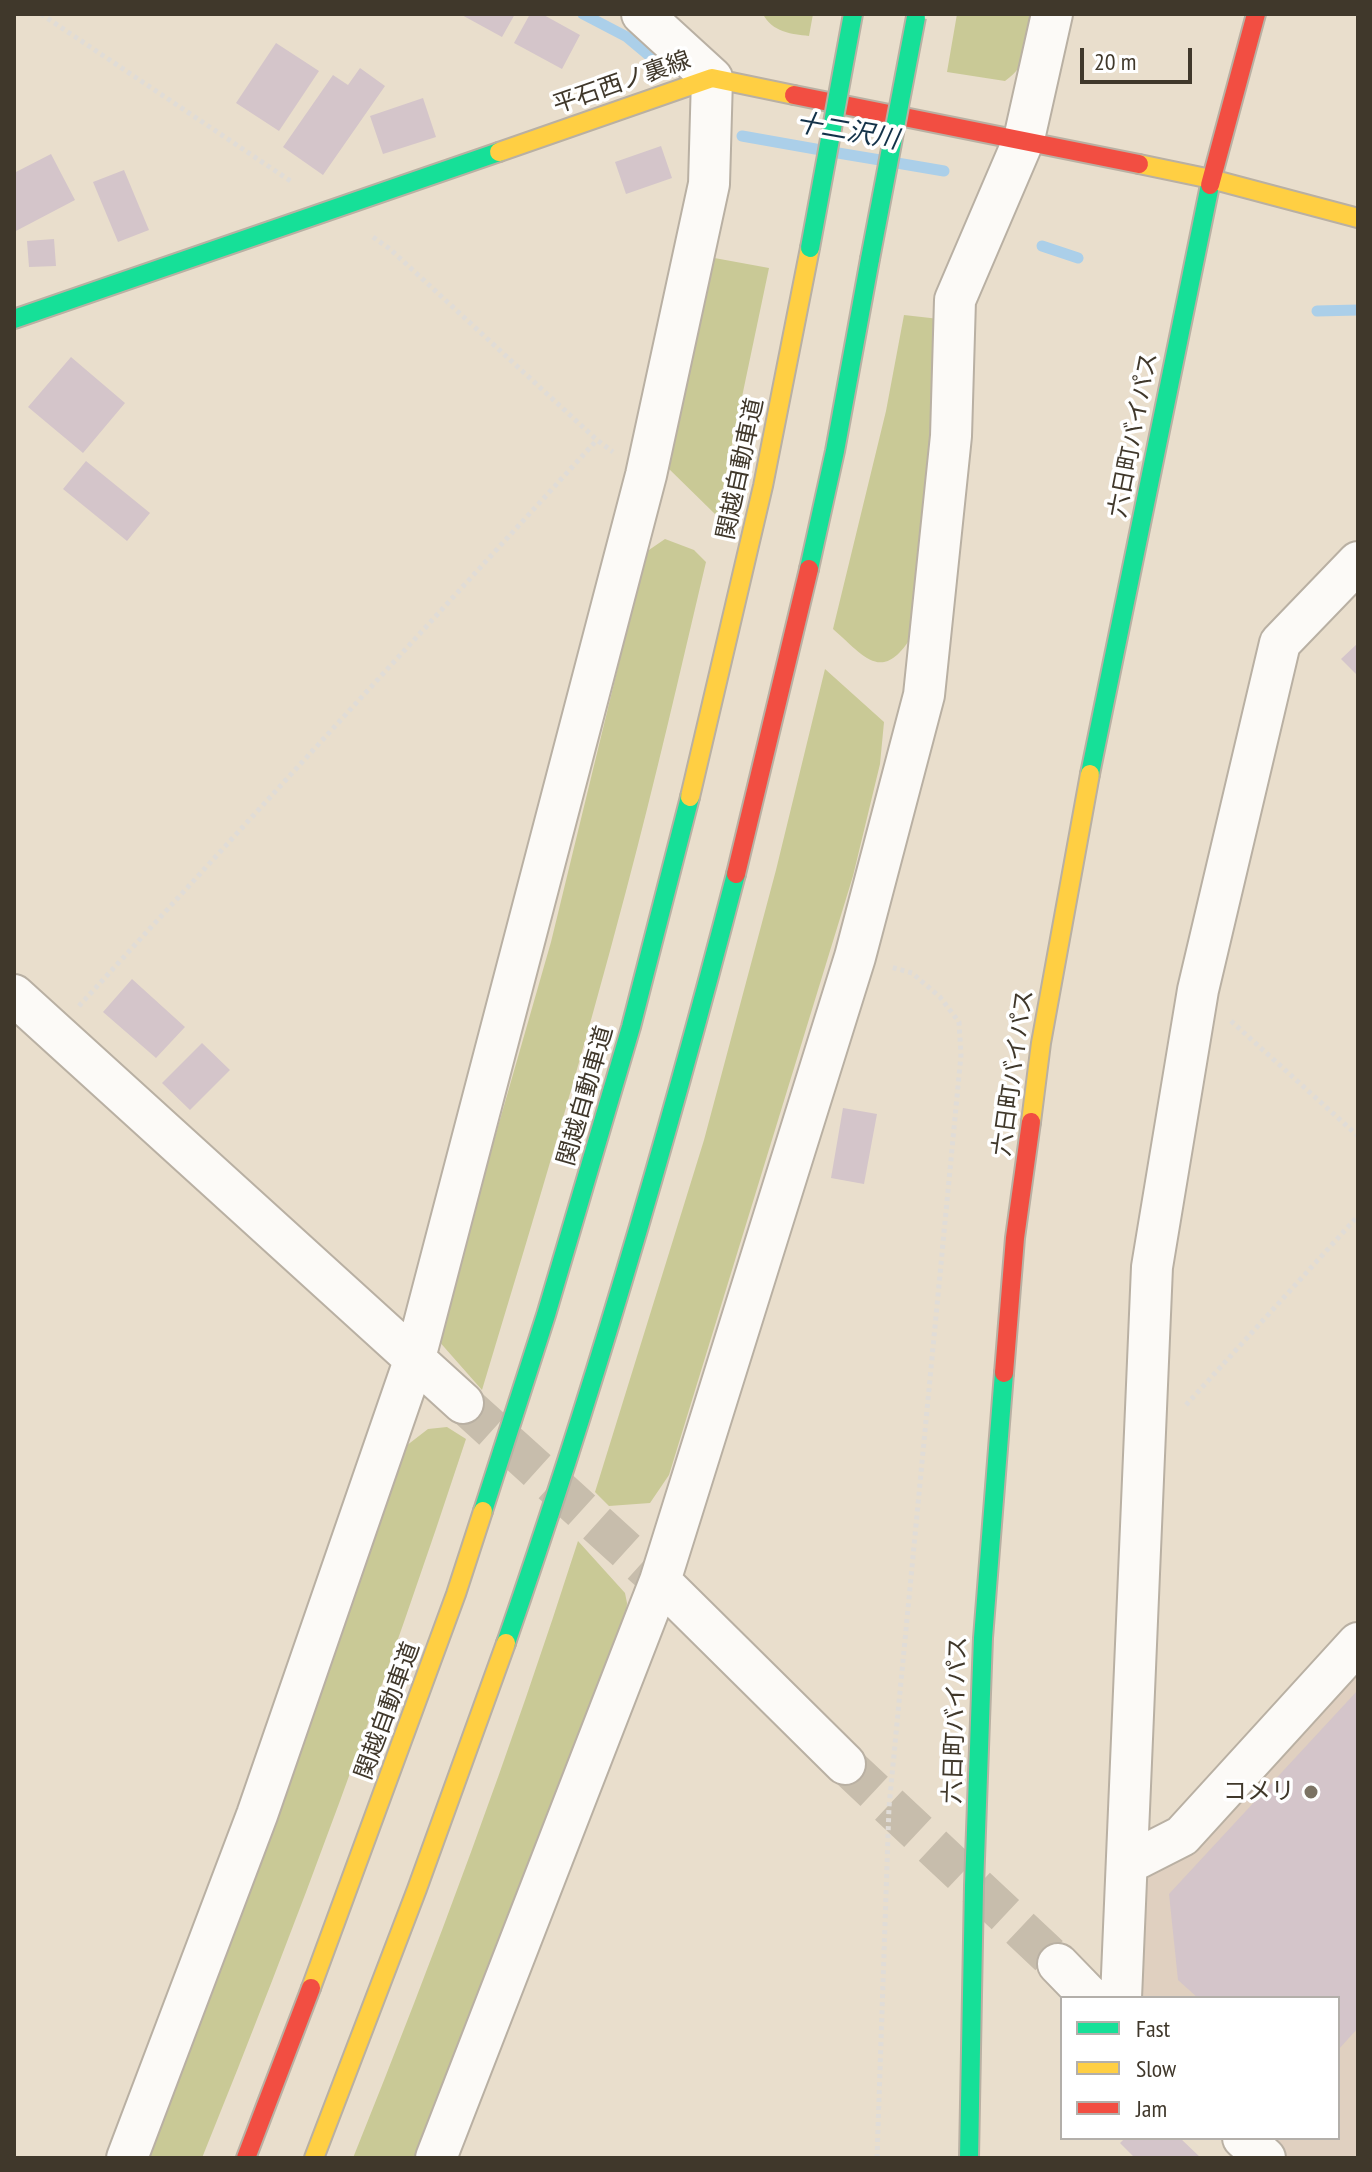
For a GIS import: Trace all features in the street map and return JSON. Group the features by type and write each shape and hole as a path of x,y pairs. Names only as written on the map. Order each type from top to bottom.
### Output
{"main road":[{"name":"関越自動車道","path":"246,2158 456,1594 546,1315 618,1073 705,740 763,486 853,14"},
{"name":"六日町バイパス","path":"969,2158 983,1638 1015,1238 1041,1043 1078,835 1211,179 1256,14"},
{"path":"314,2158 416,1891 514,1617 606,1333 686,1062 764,760 823,510 917,15"},
{"name":"平石西ノ裏線","path":"14,319 712,78 1211,179 1358,218"}],"street":[{"path":"436,2158 660,1581 855,957 924,695 951,436 955,300 1024,139 1052,14"},
{"path":"127,2158 257,1815 415,1358 646,475 709,184 712,78 645,15"},
{"path":"1121,1996 1152,1267 1198,990 1280,643 1358,562"},
{"path":"14,995 463,1403"},
{"path":"660,1581 845,1764"},
{"path":"1127,1864 1182,1836 1358,1643"},
{"path":"1058,1964 1089,1996"},
{"path":"1245,2140 1265,2158"}],"path":[{"path":"41,14 390,249 597,440 646,475"},
{"path":"55,1033 597,440"},
{"path":"855,957 912,973 940,997 959,1022 961,1055 889,1807 877,2158"},
{"path":"1198,990 1358,1136"},
{"path":"1146,1413 1184,1406 1358,1216"}],"shaded area":[{"name":"コメリ","path":"1358,1643 1358,2158 1265,2158 1245,2140 1340,2140 1340,1996 1121,1996 1127,1864"}],"green space":[{"path":"763,14 813,14 809,36 777,28"},
{"path":"957,14 1035,14 1024,60 1005,81 947,72"},
{"path":"709,257 769,268 717,516 666,466"},
{"path":"904,315 948,320 912,636 892,659 882,662 864,656 833,629 886,411"},
{"path":"665,539 694,550 706,562 609,954 482,1390 437,1339 551,942 646,552"},
{"path":"825,669 884,722 880,764 853,876 669,1475 650,1503 609,1506 595,1492 704,1140 776,870"},
{"path":"447,1427 466,1439 436,1530 340,1801 202,2158 143,2158 394,1447 406,1446 428,1429"},
{"path":"578,1541 625,1593 626,1614 419,2158 353,2158 471,1852"}],"building":[{"path":"460,14 515,14 502,37"},
{"path":"530,14 542,14 580,35 562,69 514,43"},
{"path":"276,43 319,71 279,131 236,103"},
{"path":"360,68 385,86 323,175 283,147 333,75 348,85"},
{"path":"423,98 436,137 383,154 370,116"},
{"path":"661,146 672,178 626,194 615,162"},
{"path":"51,154 75,200 14,232 14,173"},
{"path":"124,170 149,230 118,242 93,182"},
{"path":"54,239 56,266 29,267 27,241"},
{"path":"71,357 125,403 83,453 28,407"},
{"path":"86,461 150,513 127,541 63,489"},
{"path":"1358,643 1358,676 1341,659"},
{"path":"132,979 185,1027 156,1058 103,1012"},
{"path":"202,1043 230,1070 190,1110 162,1083"},
{"path":"843,1108 877,1114 864,1184 831,1178"},
{"name":"コメリ","path":"1358,1690 1358,2028 1340,2048 1340,1996 1196,1996 1178,1980 1169,1894"},
{"path":"1123,2140 1182,2140 1201,2158 1135,2158 1120,2143"}],"waterway":[{"name":"十二沢川","path":"583,14 627,37 658,63"},
{"name":"十二沢川","path":"742,136 821,150"},
{"name":"十二沢川","path":"838,153 880,160"},
{"name":"十二沢川","path":"897,163 944,171"},
{"name":"十二沢川","path":"1042,246 1078,258"},
{"name":"十二沢川","path":"1317,311 1358,310"}],"tunnel":[{"path":"463,1403 660,1581"},
{"path":"845,1764 1058,1964"}],"traffic: fast":[{"path":"810,248 853,14"},
{"path":"870,259 916,17"},
{"path":"14,319 499,152"},
{"path":"1090,774 1210,185"},
{"path":"809,569 835,451 870,259"},
{"path":"483,1511 546,1315 631,1027 690,797"},
{"path":"506,1643 570,1453 629,1261 736,874"},
{"path":"969,2158 983,1638 1004,1373"}],"traffic: slow":[{"path":"499,152 712,78 794,95"},
{"path":"1139,164 1211,179 1358,218"},
{"path":"690,797 763,486 810,248"},
{"path":"1031,1122 1041,1043 1090,774"},
{"path":"311,1988 456,1594 483,1511"},
{"path":"314,2158 417,1889 506,1643"}],"traffic: jam":[{"path":"1210,185 1256,14"},
{"path":"794,95 1139,164"},
{"path":"736,874 809,569"},
{"path":"1004,1373 1015,1238 1031,1122"},
{"path":"246,2158 311,1988"}],"place":[{"name":"コメリ","path":"1311,1792"}]}
